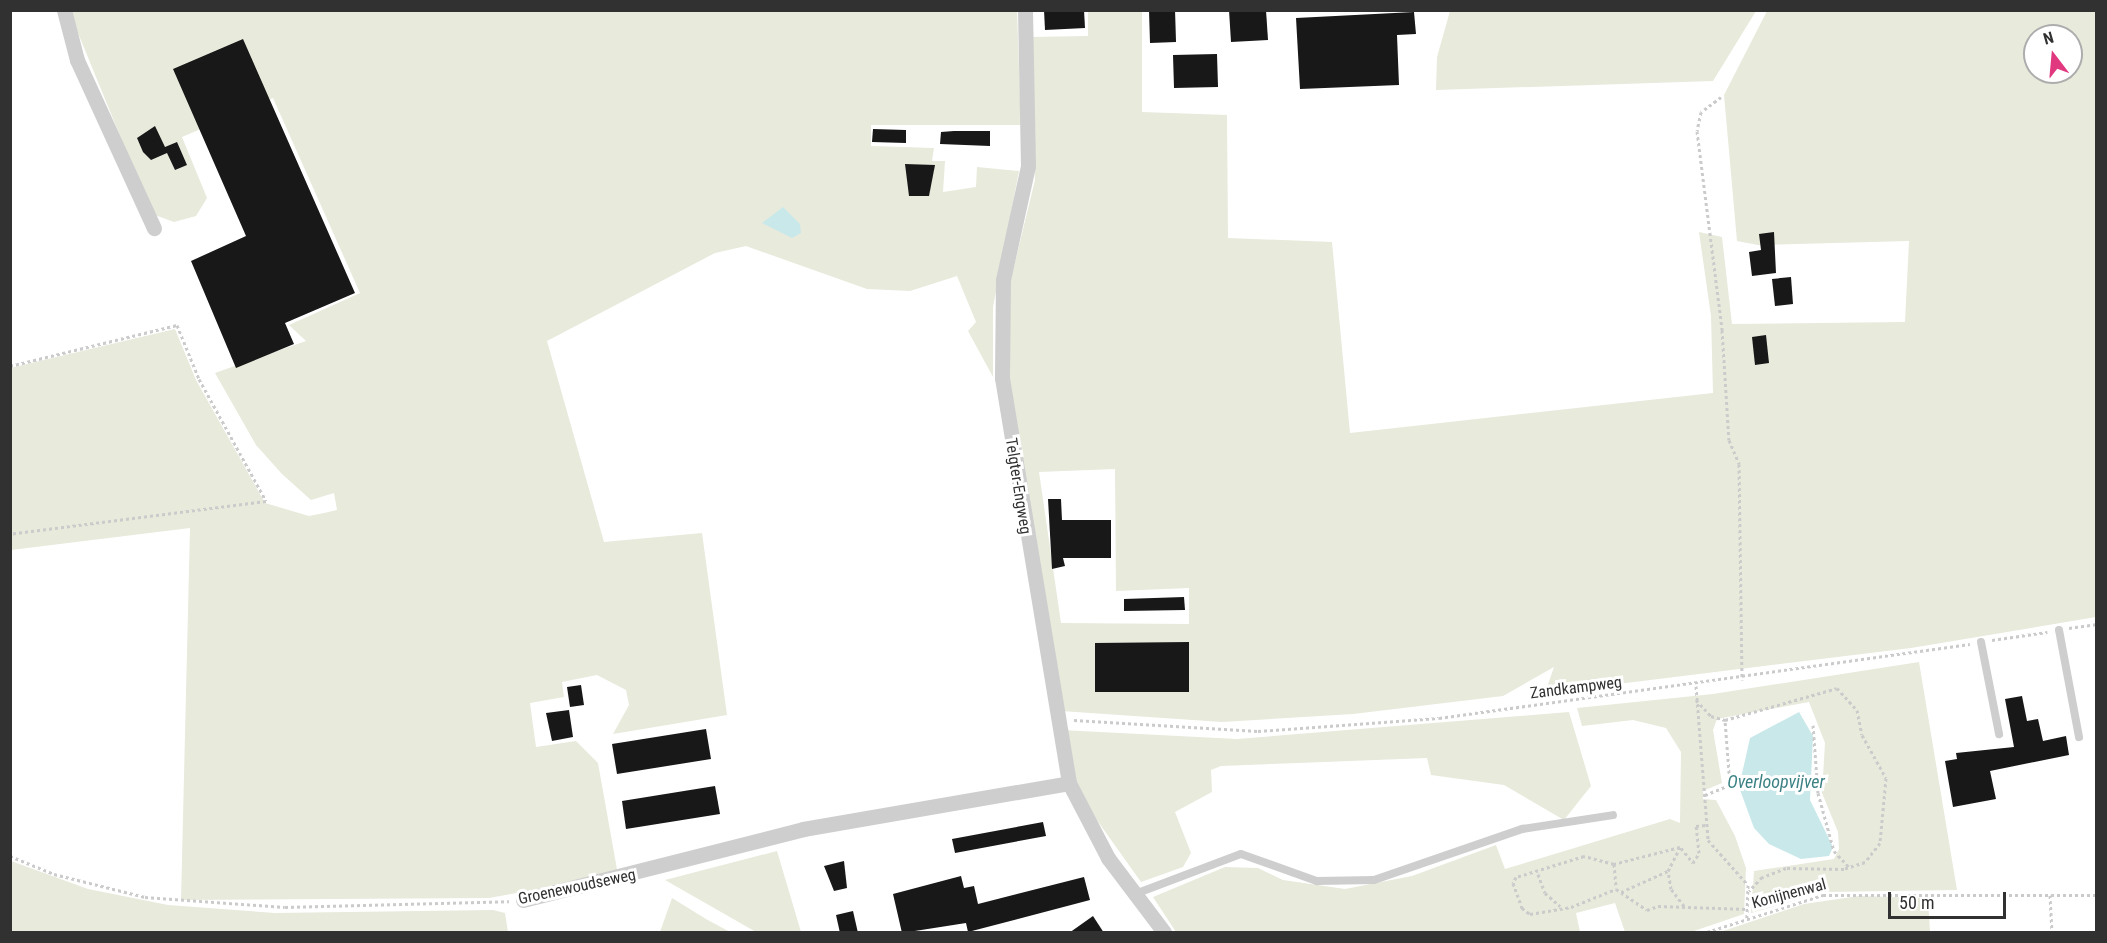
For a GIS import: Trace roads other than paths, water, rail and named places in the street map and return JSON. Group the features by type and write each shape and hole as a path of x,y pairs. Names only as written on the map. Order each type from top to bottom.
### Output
{"street":[{"path":"64,10 77,60 154,228"},
{"name":"Telgter-Engweg","path":"1025,10 1028,166 1003,280 1000,340 1054,718 1069,783 1108,858 1164,933"},
{"name":"Groenewoudseweg","path":"522,900 803,829 1069,783"}],"lane":[{"path":"2059,630 2079,737"},
{"path":"1981,642 1999,734"},
{"path":"1135,894 1241,854 1317,881 1374,880 1522,829 1613,814"}],"water":[{"path":"783,207 800,224 801,233 792,238 762,223"},
{"name":"Overloopvijver","path":"1799,712 1813,736 1810,800 1833,847 1829,856 1801,859 1769,844 1754,828 1739,787 1750,738"}]}
